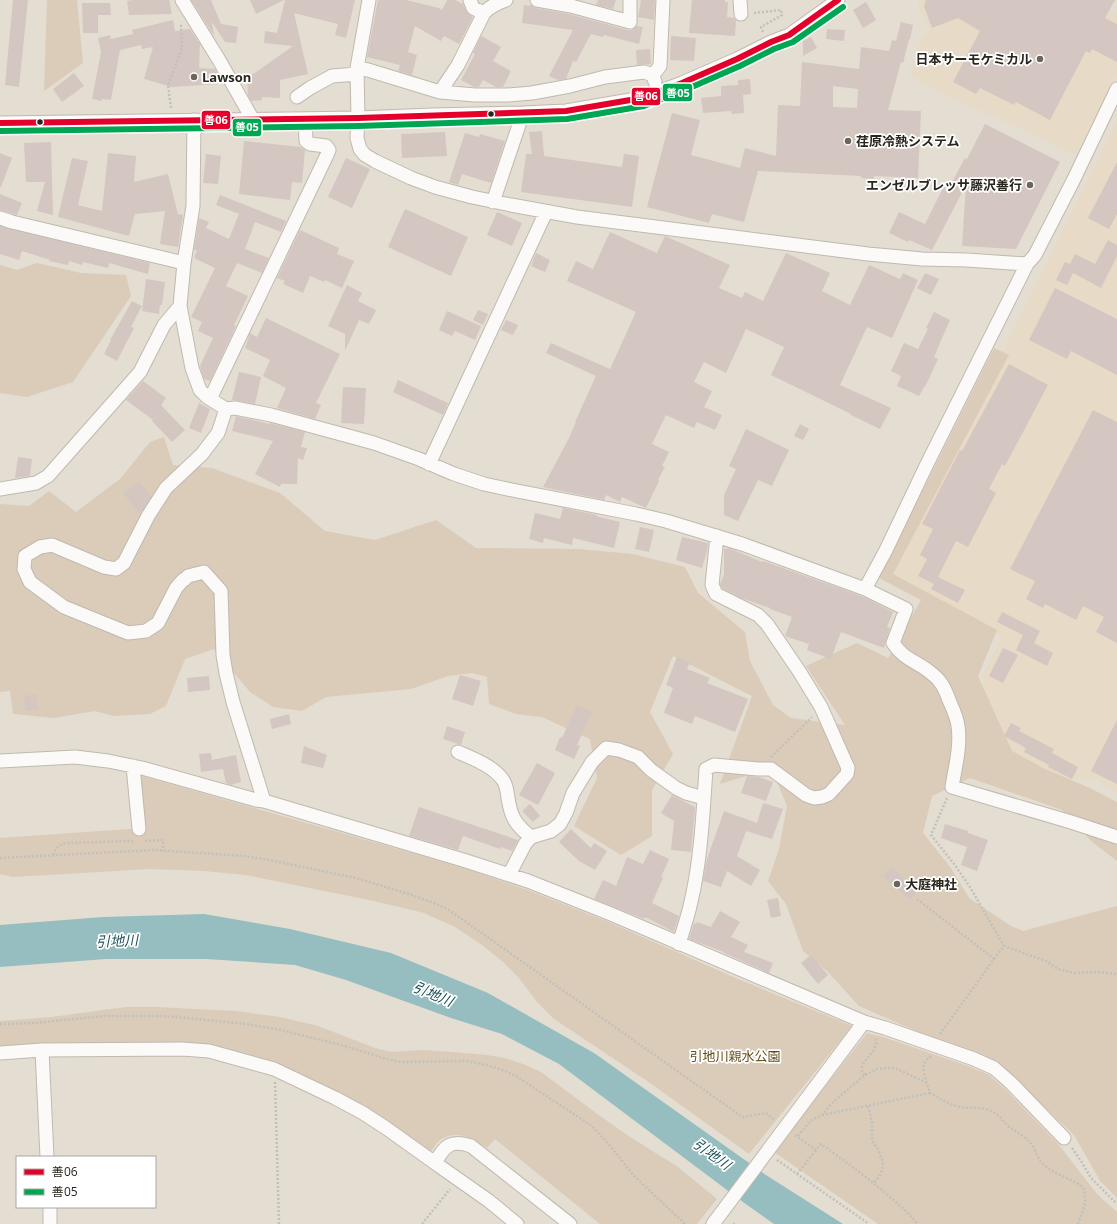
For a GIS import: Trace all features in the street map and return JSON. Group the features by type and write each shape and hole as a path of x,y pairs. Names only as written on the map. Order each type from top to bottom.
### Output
{"street":[{"path":"182,0 216,54 253,120"},
{"path":"369,0 357,71 357,138 360,149 365,155 411,178 435,187 493,202 599,220 868,254 922,259 1027,264"},
{"path":"470,0 473,8 484,13"},
{"path":"440,92 458,65 484,13 488,8 496,3 506,0"},
{"path":"538,0 571,6 630,22 630,0"},
{"path":"653,75 660,66 662,0"},
{"path":"740,0 741,14"},
{"path":"0,123 358,118 566,111 642,98 689,80 789,35 838,0"},
{"path":"297,97 332,76 368,70 440,92 457,94 508,95 532,93 570,86 605,77 631,73 644,72 653,75"},
{"path":"653,75 657,92"},
{"path":"865,589 886,550 927,464 1027,264 1035,255 1117,89"},
{"path":"493,202 524,113"},
{"path":"210,399 329,150 326,146 310,144 306,141 305,119"},
{"path":"194,120 193,206 184,263 180,306 192,368 200,390 210,399 226,409 235,408 264,413 374,443 484,484 636,514 717,536 811,568 865,589 906,609 893,643 906,657 930,672 944,687 955,715 959,738 952,787 1117,837"},
{"path":"429,464 546,212"},
{"path":"0,218 184,263"},
{"path":"0,490 36,483 48,476 140,372 164,325 180,306"},
{"path":"226,409 218,433 202,454 166,488 148,516 124,563 116,568 104,567 52,545 40,547 25,556 24,569 30,582 64,607 128,632 146,631 158,623 176,588 183,580 188,576 204,572 221,591 223,655 226,673 233,702 264,800"},
{"path":"679,944 691,902 699,859 706,768 714,766 771,769 806,795 814,798 822,798 829,794 847,774 848,768 821,707 767,624 758,615 716,594 712,585 717,536"},
{"path":"509,875 525,844 531,837 551,831 560,824 566,813 573,793 592,762 606,748 619,750 638,757 651,770 676,788 686,793 704,798"},
{"path":"458,752 477,760 493,770 503,780 506,786 510,811 513,819 520,829 531,837"},
{"path":"0,761 75,757 133,766 256,800 264,800 455,857 528,881 611,914 862,1025 885,1028 974,1059 994,1068 1011,1083 1064,1138"},
{"path":"133,766 139,828"},
{"path":"713,1224 770,1150 862,1025"},
{"path":"0,1053 42,1050 182,1049 209,1051 274,1069 363,1113 489,1201 517,1224"},
{"path":"42,1050 47,1156"},
{"path":"435,1163 445,1148 452,1144 460,1143 471,1146 570,1224"},
{"path":"50,1208 50,1224"}],"path":[{"path":"741,14 781,10 782,15 761,27 763,32"},
{"path":"171,109 168,85 182,48 181,24 193,18"},
{"path":"758,769 821,707"},
{"path":"952,787 931,835 970,887 1004,946 1074,973 1099,972 1117,974"},
{"path":"54,855 60,844 66,843 163,840 163,851"},
{"path":"0,858 130,851 218,854 264,859 356,878 434,903 449,910 741,1116 743,1117 766,1113 785,1129 798,1136 816,1150"},
{"path":"917,899 994,959"},
{"path":"930,1093 924,1065 932,1055 934,1045 1004,946"},
{"path":"0,1024 35,1023 104,1016 177,1017 246,1024 282,1030 402,1062 467,1061 500,1069 516,1076 592,1126 635,1177 685,1224"},
{"path":"862,1025 876,1040 875,1048 862,1065 861,1069 865,1075"},
{"path":"822,1115 833,1102 865,1075 877,1069 895,1068 927,1083"},
{"path":"274,1069 279,1224"},
{"path":"798,1136 810,1121 822,1115 930,1093 954,1106 962,1108 982,1108 994,1113 1015,1131 1026,1138 1032,1145 1042,1163 1050,1170 1078,1183 1083,1187 1086,1200 1078,1224 1072,1224"},
{"path":"868,1106 872,1122 872,1141 878,1149 883,1162 882,1170 873,1183"},
{"path":"1064,1138 1081,1161 1091,1178 1117,1204"},
{"path":"797,1174 821,1144 888,1194 918,1224"},
{"path":"770,1150 776,1159 869,1224"},
{"path":"422,1224 458,1179"}],"shaded area":[{"path":"919,0 1092,0 1117,14 1117,74 1077,155 930,87 911,75 922,37 930,30 917,4"},
{"path":"1117,121 1117,793 1096,780 1056,779 1004,756 982,678 1002,636 893,574"}],"green space":[{"path":"47,0 77,0 83,63 44,91"},
{"path":"37,263 81,273 126,275 131,296 73,382 27,397 0,393 0,265 17,270"},
{"path":"994,348 1009,355 893,574 997,630 978,676 1012,751 1045,769 1090,788 1117,802 1117,861 1091,841 1062,810 970,778 932,796 923,833 951,868 969,898 1011,926 1023,931 1117,906 1117,1198 1100,1181 1074,1135 998,1063 957,1049 859,1006 828,972 803,951 786,904 768,881 779,849 787,806 771,768 720,784 752,696 673,656 650,712 673,754 652,790 652,836 621,855 574,826 597,778 590,739 542,717 516,714 489,704 487,677 472,673 448,676 411,689 326,697 302,711 273,707 250,692 214,649 185,659 166,706 150,714 114,716 95,711 54,718 13,714 10,691 0,692 0,504 29,506 49,491 76,512 120,479 150,442 164,437 173,465 212,468 280,493 325,531 375,540 436,520 476,548 578,549 633,554 685,567 698,593 745,632 750,661 773,705 791,718 845,725 806,666 857,643 888,658 921,600 879,578"},
{"name":"引地川親水公園","path":"138,775 461,867 525,889 606,921 738,979 852,1026 749,1154 650,1083 554,1019 537,1002 519,978 503,962 482,945 455,927 424,913 374,901 246,875 204,871 151,869 13,877 0,874 0,838 143,828"},
{"path":"128,1007 236,1011 280,1017 318,1026 375,1048 391,1052 424,1050 487,1055 505,1058 541,1072 627,1135 678,1167 717,1199 697,1224 600,1224 495,1139 487,1148 471,1138 452,1135 440,1140 430,1153 367,1108 338,1092 292,1072 243,1055 0,1053 0,1021 52,1017"},
{"path":"867,1033 971,1067 989,1075 1005,1089 1059,1145 1097,1194 1117,1212 1117,1224 878,1224 774,1152"}],"water":[{"name":"引地川","path":"204,914 290,929 391,953 488,993 594,1053 766,1175 843,1224 774,1224 559,1064 502,1034 451,1018 346,980 295,965 206,959 106,959 0,967 0,925 103,917"}],"building":[{"path":"13,0 28,0 19,87 5,85"},
{"path":"169,0 172,14 129,15 127,1"},
{"path":"191,0 211,0 221,24 238,27 236,43 225,42 212,22 214,36"},
{"path":"250,0 284,0 256,14"},
{"path":"285,0 355,0 346,38 335,35 338,24 294,13 308,74 280,80 280,98 262,97 262,100 251,101 248,95 247,77 293,46 264,43 265,31 277,33"},
{"path":"378,0 406,0 442,10 447,0 455,0 463,4 467,13 473,17 459,44 444,36 441,41 415,26 408,52 417,55 412,75 398,71 400,65 367,57"},
{"path":"598,0 616,0 613,9 596,5"},
{"path":"641,0 655,0 654,20 638,17"},
{"path":"692,0 725,0 725,2 728,2 727,17 734,18 736,20 735,36 689,33"},
{"name":"日本サーモケミカル","path":"926,0 1115,0 1105,18 1117,24 1117,62 1092,49 1090,53 1086,51 1050,120 1016,102 1014,105 980,88 976,94 953,82 980,31 958,18 932,28 924,6"},
{"path":"866,2 876,20 863,28 853,10"},
{"path":"82,3 110,3 111,15 98,15 98,33 83,33"},
{"path":"530,4 536,8 569,14 628,30 632,30 637,26 643,27 639,44 604,35 603,37 591,34 576,62 573,61 566,79 558,80 549,76 573,30 522,23 524,5 530,6"},
{"path":"173,20 175,31 190,29 200,44 199,68 215,69 218,84 172,87 144,79 153,47 142,49 141,45 120,50 111,100 102,99 102,101 92,99 101,52 98,38 110,35 111,39 133,34 132,30"},
{"path":"901,22 913,25 888,110 921,111 918,178 874,176 874,179 861,178 861,176 758,171 744,222 712,214 709,223 647,207 672,113 700,120 691,155 740,168 745,148 776,156 778,105 800,106 802,62 859,69 861,47 889,51 892,40 896,41","holes":["833,86 858,89 857,108 833,107"]},
{"path":"827,29 845,30 844,41 826,39"},
{"path":"481,36 501,47 493,61 511,71 503,87 496,87 483,80 479,87 474,87 461,80 475,54 473,53"},
{"path":"671,36 696,38 694,61 670,60"},
{"path":"811,37 817,48 803,56 803,41"},
{"path":"650,49 651,64 637,65 636,50"},
{"path":"74,73 84,86 62,102 53,89"},
{"path":"750,79 751,94 743,95 744,113 732,114 731,111 703,113 701,98 721,96 721,86 738,85 738,80"},
{"path":"985,124 1060,162 1016,249 962,246 966,185 932,250 909,240 908,242 889,233 899,212 925,224 946,182 951,184 965,158 967,159"},
{"path":"542,131 544,156 622,167 624,154 639,156 632,207 521,192 526,154 532,154 529,132"},
{"path":"445,132 447,156 402,158 401,134"},
{"path":"465,133 479,137 480,134 505,141 491,183 462,174 458,185 449,182"},
{"path":"244,141 300,147 305,150 302,183 292,182 290,200 239,194"},
{"path":"51,142 53,215 37,211 45,182 26,182 24,143"},
{"path":"0,153 12,158 1,187 0,187"},
{"path":"108,153 136,156 134,182 168,174 178,214 183,215 178,247 160,244 165,211 135,214 129,236 58,217 72,158 88,161 78,205 102,211"},
{"path":"206,154 221,156 218,184 203,183"},
{"path":"346,158 370,169 352,208 328,197"},
{"path":"1117,162 1117,214 1109,229 1088,218"},
{"path":"0,194 22,203 17,215 0,210"},
{"path":"220,195 286,221 281,232 255,222 245,249 269,258 262,273 237,263 226,286 248,296 234,325 236,326 210,381 204,379 200,366 213,338 198,331 202,322 191,317 215,268 194,258 197,250 194,250 199,218 209,222 206,228 229,239 239,214 216,205"},
{"path":"405,209 468,237 451,276 388,247"},
{"path":"497,212 522,223 512,246 487,235"},
{"path":"0,226 150,263 148,274 109,263 108,268 83,262 82,265 69,261 68,265 49,261 50,260 22,251 19,260 0,254"},
{"path":"300,230 339,248 337,254 354,261 342,288 325,280 324,282 310,276 303,293 283,284 285,281 277,278"},
{"path":"610,232 657,253 665,236 730,265 719,288 742,298 745,292 763,301 786,253 830,273 822,291 850,305 869,265 900,279 903,273 918,280 892,338 867,327 840,385 891,408 880,429 771,375 784,347 746,329 726,373 704,362 694,382 712,391 704,407 722,415 715,430 697,422 694,428 666,415 652,444 669,452 662,466 665,467 646,508 622,497 620,502 606,495 604,500 543,487 569,438 596,376 546,353 551,343 610,369 636,312 567,281 576,261 593,269"},
{"path":"1108,240 1117,245 1117,256 1101,288 1073,273 1067,285 1056,280 1065,262 1070,264 1075,254 1095,264"},
{"path":"536,253 550,260 545,272 531,266"},
{"path":"925,273 939,279 931,295 917,288"},
{"path":"146,279 165,282 162,305 160,305 159,314 142,311"},
{"path":"347,285 362,293 358,301 376,310 369,324 359,320 345,351 345,334 328,326"},
{"path":"1055,288 1117,319 1117,375 1071,351 1067,359 1029,340"},
{"path":"132,301 142,306 131,327 134,328 117,361 104,354 110,340"},
{"path":"478,310 488,314 483,325 473,320"},
{"path":"447,311 481,326 475,340 455,331 452,336 439,330"},
{"path":"934,312 950,320 934,357 938,359 925,387 919,396 897,386 901,376 891,371 904,343 918,349 928,329 926,328"},
{"path":"266,318 340,354 316,403 321,405 315,419 277,408 286,388 263,376 270,360 245,348 250,333 257,337"},
{"path":"506,320 518,325 513,335 501,330"},
{"path":"1009,364 1048,385 1005,466 1002,464 989,489 996,493 968,547 956,541 938,577 965,590 958,603 931,589 934,584 918,576 927,559 920,555 933,529 922,524 960,450 962,451"},
{"path":"239,372 261,377 255,404 232,400"},
{"path":"398,380 448,403 443,415 393,392"},
{"path":"143,381 166,398 161,405 185,430 172,442 152,421 153,420 126,400"},
{"path":"343,387 366,388 364,424 341,423"},
{"path":"199,403 210,409 201,433 189,428"},
{"path":"1093,410 1117,422 1117,643 1096,632 1104,617 1083,606 1076,620 1045,604 1043,608 1026,599 1035,581 1010,569"},
{"path":"236,416 305,432 301,447 307,448 303,460 298,458 297,484 281,484 280,487 255,474 273,441 232,431"},
{"path":"800,424 809,429 803,440 794,436"},
{"path":"746,429 789,450 772,486 758,480 738,521 724,515 724,495 736,469 729,466"},
{"path":"18,457 32,459 30,476 15,478"},
{"path":"139,481 151,497 143,509 138,513 123,493"},
{"path":"563,508 597,515 596,516 620,522 614,548 573,538 572,545 544,538 543,543 529,539 535,513 560,519"},
{"path":"640,527 654,530 649,552 635,549"},
{"path":"682,537 708,543 702,568 676,560"},
{"path":"729,548 762,562 763,561 866,598 893,612 887,627 890,628 884,648 841,632 831,659 807,650 809,644 785,636 792,617 741,598 722,588 720,584 724,575 724,549"},
{"path":"1002,612 1040,631 1034,643 1053,653 1047,666 1016,650 1023,635 997,622"},
{"path":"1003,648 1018,655 1003,683 989,676"},
{"path":"677,657 690,662 687,669 710,678 707,683 748,699 735,732 695,716 692,724 664,713 673,688 666,685"},
{"path":"460,675 481,681 473,706 452,699"},
{"path":"209,676 210,690 188,692 187,678"},
{"path":"36,694 38,709 26,711 24,696"},
{"path":"577,705 592,712 577,745 580,746 574,759 555,750 560,737 562,738"},
{"path":"289,714 291,724 272,729 270,719"},
{"path":"1117,720 1117,784 1091,771"},
{"path":"1011,723 1021,728 1019,731 1054,749 1052,753 1078,767 1072,779 1048,767 1049,765 1024,752 1026,748 1004,736"},
{"path":"447,726 465,732 461,745 443,739"},
{"path":"304,746 327,755 323,768 301,763"},
{"path":"211,753 212,760 236,755 241,782 231,785 226,783 223,769 201,772 199,754"},
{"path":"537,763 555,773 538,805 519,795"},
{"path":"747,776 759,777 773,782 766,801 741,793"},
{"path":"672,795 695,807 691,852 671,850 674,821 661,813"},
{"path":"763,803 783,809 772,839 746,831 737,856 760,870 751,886 727,871 721,887 703,881 707,859 724,811 757,823"},
{"path":"530,804 540,816 533,822 522,811"},
{"path":"419,807 518,840 512,851 501,847 500,849 463,836 458,850 409,836"},
{"path":"945,824 968,831 968,833 988,840 977,871 961,865 967,847 941,838"},
{"path":"571,829 591,848 594,843 607,851 595,870 579,861 559,842"},
{"path":"650,850 669,859 661,877 663,878 652,903 679,916 674,932 645,917 644,919 594,899 603,880 616,886 627,857 643,864"},
{"path":"891,867 918,890 910,900 883,877"},
{"path":"778,898 781,916 771,918 767,900"},
{"path":"720,911 740,922 731,937 748,945 744,952 773,963 769,973 724,952 689,939 694,923 696,924 697,922 711,927"},
{"path":"811,955 828,975 818,984 801,963"}],"transit line":[{"name":"善06","path":"0,123 358,118 566,111 642,98 682,83 789,35 838,0"},
{"name":"善05","path":"0,131 358,126 567,119 644,106 685,90 740,66 774,49 793,42 843,7"}],"place":[{"name":"日本サーモケミカル","path":"1040,59"},
{"name":"Lawson","path":"194,77"},
{"name":"荏原冷熱システム","path":"848,141"},
{"name":"エンゼルブレッサ藤沢善行","path":"1030,185"},
{"name":"大庭神社","path":"897,884"}]}
